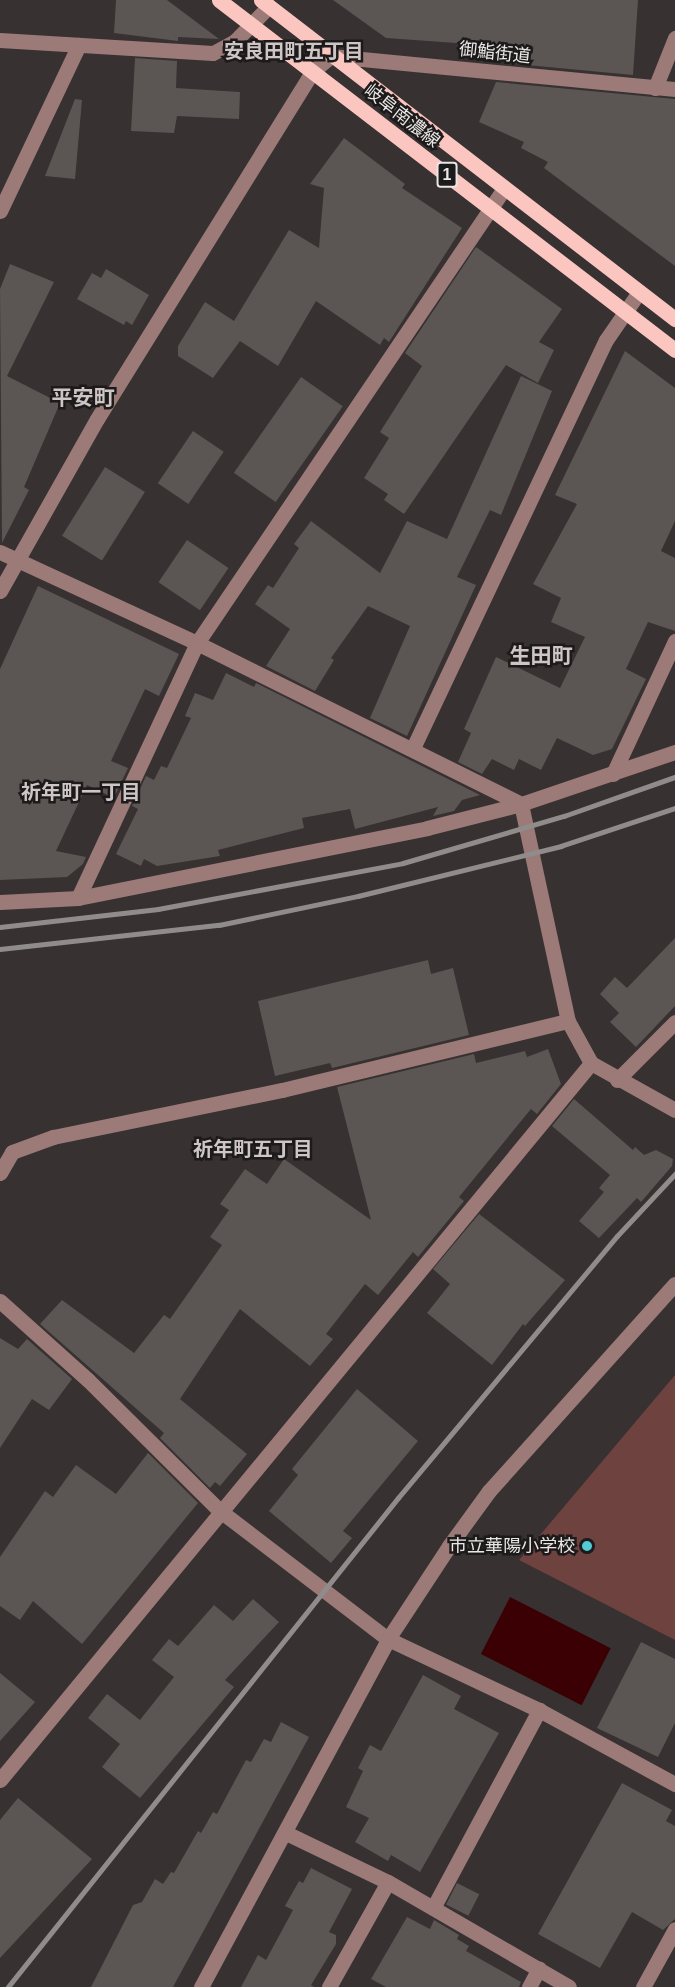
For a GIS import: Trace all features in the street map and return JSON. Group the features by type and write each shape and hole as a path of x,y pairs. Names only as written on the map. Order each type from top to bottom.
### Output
{"main road":[{"name":"岐阜南濃線","path":"219,0 675,350"},
{"name":"岐阜南濃線","path":"265,3 503,190 675,319"}],"street":[{"path":"0,40 213,53 234,42 252,25 265,3"},
{"path":"655,88 675,38"},
{"path":"0,212 79,45"},
{"path":"0,591 15,559 97,419 313,71 331,56"},
{"name":"御鮨街道","path":"331,56 675,89"},
{"path":"78,898 197,644 503,190"},
{"path":"413,748 606,340 639,292"},
{"path":"0,552 413,748 521,804"},
{"path":"613,774 675,641"},
{"path":"0,902 78,898 427,828 521,804 675,752"},
{"path":"521,804 568,1021 591,1063 617,1080 675,1110"},
{"path":"0,1173 12,1152 53,1137 282,1090 568,1021"},
{"path":"617,1080 675,1022"},
{"path":"0,1780 219,1510 591,1063"},
{"path":"201,1987 286,1833 388,1639 489,1491 675,1284"},
{"path":"0,1301 88,1380 219,1510 388,1639 539,1710 675,1784"},
{"path":"433,1908 539,1710"},
{"path":"286,1833 388,1882 569,1987"},
{"path":"329,1987 388,1882"},
{"path":"643,1987 675,1929"},
{"path":"529,1987 539,1968"}],"shaded area":[{"path":"675,1375 675,1640 519,1560"},
{"path":"510,1597 611,1648 582,1705 481,1654"}],"building":[{"path":"116,0 167,0 219,39 178,37 178,41 114,33"},
{"path":"333,0 638,0 633,75 504,63 506,58 469,55 470,44 386,38"},
{"path":"135,58 177,61 176,88 240,92 239,119 177,116 174,133 131,131"},
{"path":"496,82 675,99 675,266 544,168 548,162 521,148 524,142 479,122"},
{"path":"75,99 82,100 75,179 45,176"},
{"path":"344,138 405,184 402,188 462,228 389,342 384,338 380,345 316,301 278,366 240,341 213,378 178,356 178,346 205,302 234,321 289,230 319,248 324,188 310,184"},
{"path":"476,247 562,309 539,342 554,350 538,383 506,365 404,514 384,500 388,494 364,478 389,438 380,432 422,366 405,353"},
{"path":"10,264 54,282 7,376 60,403 24,487 29,490 2,543 0,289"},
{"path":"106,269 149,295 132,325 126,321 124,325 77,299 92,273 101,278"},
{"path":"625,351 675,388 675,521 661,551 675,558 675,631 648,622 626,669 646,679 612,749 593,755 557,738 541,770 519,759 514,770 492,759 482,774 458,762 471,733 464,729 496,657 560,688 585,637 551,622 561,598 533,584 577,504 555,495"},
{"path":"521,376 552,391 501,515 490,510 457,577 476,585 407,736 370,718 410,626 368,606 331,658 334,660 315,691 266,666 290,629 255,604 268,585 273,588 299,548 294,544 311,521 380,573 407,521 447,539"},
{"path":"301,377 343,406 276,502 234,473"},
{"path":"193,431 224,452 188,504 158,483"},
{"path":"105,467 145,492 102,561 62,536"},
{"path":"187,540 228,568 200,610 158,582"},
{"path":"38,586 179,654 159,696 145,689 111,761 128,768 114,798 87,785 56,851 86,857 83,864 67,877 0,880 0,669"},
{"path":"226,673 254,687 256,683 480,795 462,800 454,811 433,816 438,807 355,829 350,809 302,818 304,828 218,850 220,856 157,866 144,859 141,866 116,854 138,809 132,806 146,776 154,780 161,766 167,768 191,718 185,716 195,693 213,700"},
{"path":"675,938 675,1006 636,1047 610,1022 619,1013 600,994 615,977 627,988"},
{"path":"428,960 431,974 453,968 469,1035 332,1068 330,1063 275,1076 258,1001"},
{"path":"548,1049 561,1084 537,1114 531,1109 459,1197 464,1201 418,1257 413,1252 378,1295 365,1284 326,1334 333,1339 310,1366 240,1309 180,1399 247,1454 220,1486 215,1482 210,1488 160,1438 164,1433 40,1324 62,1300 134,1353 164,1315 170,1319 222,1245 210,1237 229,1210 220,1204 245,1169 267,1184 284,1159 371,1220 337,1087 474,1054 476,1063 525,1051 527,1057"},
{"path":"574,1099 633,1150 635,1147 644,1155 656,1150 673,1159 672,1166 641,1202 637,1198 599,1238 579,1221 604,1192 599,1188 610,1175 552,1126"},
{"path":"479,1214 565,1280 525,1326 523,1324 492,1365 427,1313 450,1284 433,1269"},
{"path":"0,1338 18,1349 27,1339 72,1379 49,1410 32,1399 0,1448"},
{"path":"357,1389 418,1441 343,1531 352,1538 331,1563 269,1511 298,1475 292,1469"},
{"path":"148,1453 198,1503 82,1644 33,1601 20,1620 0,1606 0,1557 45,1491 53,1497 76,1465 116,1494"},
{"path":"253,1599 279,1622 225,1680 234,1687 140,1798 102,1767 120,1744 88,1718 107,1694 140,1720 174,1677 152,1660 169,1639 178,1646 214,1605 233,1621"},
{"path":"641,1642 675,1659 675,1723 658,1757 597,1728"},
{"path":"0,1673 35,1702 0,1741"},
{"path":"423,1675 461,1696 454,1709 499,1733 420,1872 391,1855 388,1861 355,1842 369,1818 346,1807 363,1771 358,1768 370,1745 381,1751"},
{"path":"281,1722 309,1737 173,1987 91,1987 133,1905 142,1902 155,1879 163,1884 171,1872 174,1873 198,1831 201,1833 213,1812 217,1814 246,1760 251,1762 264,1739 271,1742"},
{"path":"622,1783 672,1810 666,1821 675,1826 675,1919 663,1930 632,1912 600,1968 538,1934"},
{"path":"18,1798 92,1859 0,1958 0,1820"},
{"path":"311,1868 352,1889 329,1932 336,1935 336,1944 311,1985 314,1987 241,1987 258,1955 266,1960 293,1910 285,1906 299,1881 303,1883"},
{"path":"457,1883 479,1894 468,1916 446,1904"},
{"path":"407,1917 430,1929 434,1920 459,1935 457,1939 469,1946 466,1951 521,1982 519,1987 386,1987 371,1979"}],"railway":[{"path":"0,927 158,909 403,863 564,816 675,777"},
{"path":"0,949 219,925 358,896 561,846 675,808"},
{"path":"8,1987 398,1498 617,1236 675,1174"}],"place":[{"name":"市立華陽小学校","path":"587,1546"}],"district":[{"name":"安良田町五丁目","path":"294,51"},
{"name":"平安町","path":"83,398"},
{"name":"生田町","path":"541,656"},
{"name":"祈年町一丁目","path":"81,792"},
{"name":"祈年町五丁目","path":"253,1149"}]}
